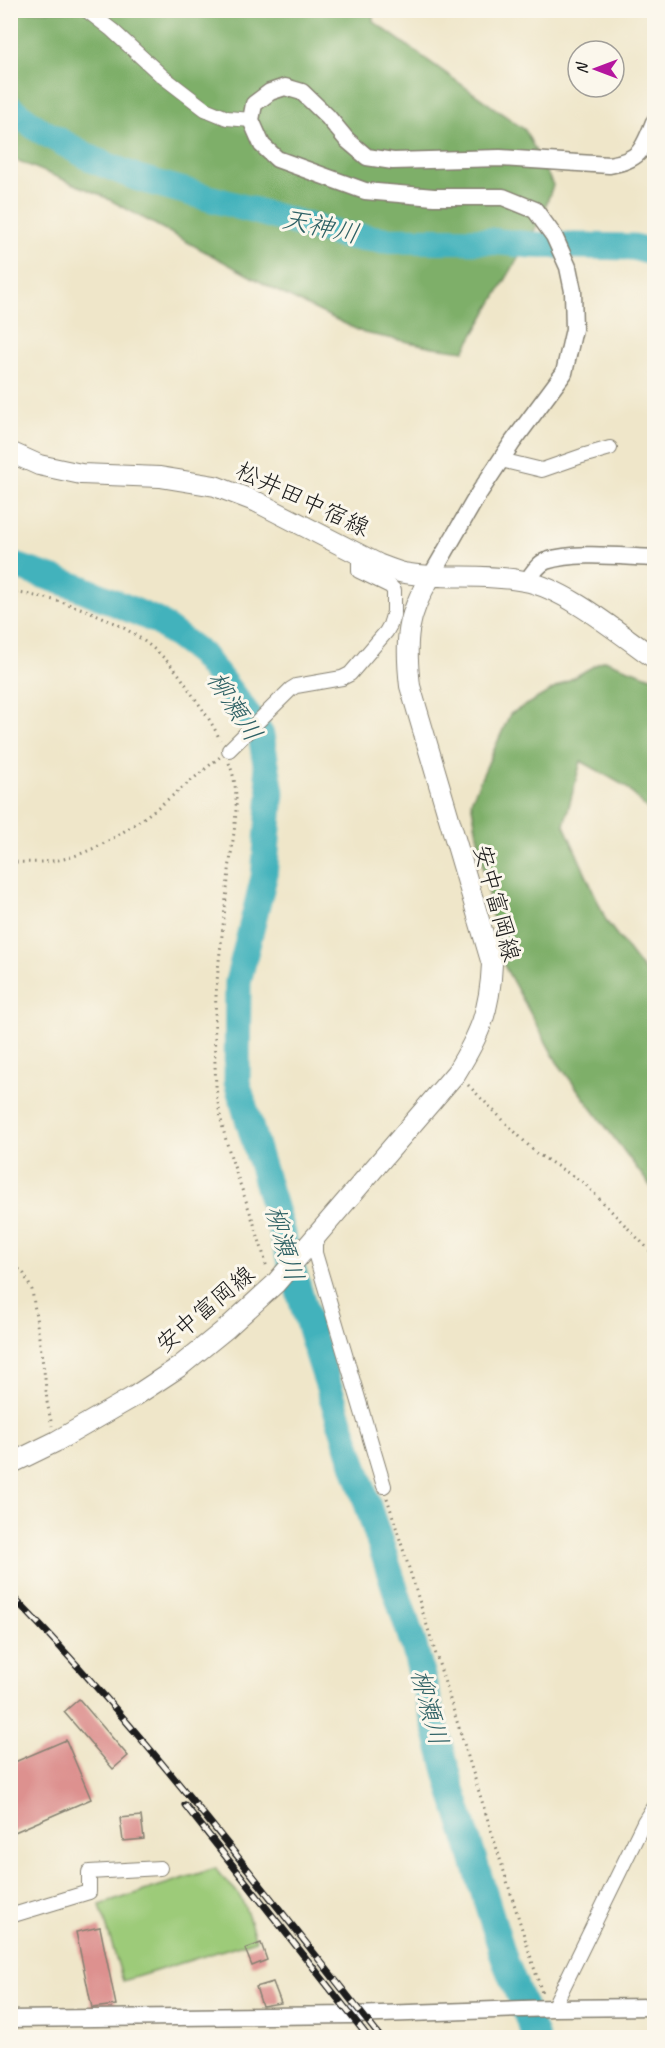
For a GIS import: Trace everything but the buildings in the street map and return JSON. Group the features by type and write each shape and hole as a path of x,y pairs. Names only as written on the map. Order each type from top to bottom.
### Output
{"main road":[{"name":"松井田中宿線","path":"10,452 39,465 81,474 160,477 215,486 258,502 359,554 402,572 431,576"},
{"path":"431,576 498,577 527,581 584,608 654,658"},
{"name":"安中富岡線","path":"10,1464 55,1442 135,1396 179,1367 272,1286 456,1073 474,1043 484,1020 490,992 492,964 410,686 406,654 411,615 417,598 431,576"}],"street":[{"path":"86,10 112,30 162,76 205,109 226,118 251,120"},
{"path":"431,576 453,535 501,460 564,373 574,329 573,291 568,267 554,236 535,210 503,197 434,197 365,191 278,159 262,145 251,120 254,104 270,92 285,87 302,92 328,117 347,140 367,157 393,161 500,158 609,165 638,156 654,122"},
{"path":"501,460 542,470 610,448"},
{"path":"227,752 296,686 342,678 350,674 386,632 394,612 394,590 359,571 359,554"},
{"path":"527,581 540,565 547,561 576,557 654,558"},
{"path":"313,1241 384,1486"},
{"path":"548,2008 654,1806"},
{"path":"10,1916 89,1892 89,1872 160,1868"},
{"path":"10,2019 352,2015 489,2009 654,2007"}],"path":[{"path":"10,592 37,595 86,610 129,630 152,647 176,671 214,726 227,752 235,785 235,819 219,958 215,1032 216,1087 236,1176 261,1246 272,1286"},
{"path":"10,862 53,861 91,850 122,833 227,752"},
{"path":"456,1073 536,1153 584,1183 654,1255"},
{"path":"10,1261 24,1274 32,1290 47,1402 55,1442"},
{"path":"384,1486 536,1980 548,2008"}],"green space":[{"path":"10,11 373,11 373,21 525,130 553,185 541,219 464,351 364,333 281,293 101,195 11,158"},
{"path":"604,660 654,678 654,816 625,786 581,761 564,825 607,922 654,984 654,1191 557,1062 500,958 471,801 510,714"},
{"path":"216,1868 241,1899 256,1940 123,1981 100,1905"}],"waterway":[{"name":"天神川","path":"10,108 38,129 96,161 138,178 341,235 385,240 490,241 532,245 634,247 654,253"},
{"name":"柳瀬川","path":"10,564 81,588 157,621 201,654 261,735 271,792 264,877 238,982 237,1082 314,1342 414,1646 451,1786 505,1961 536,2038"}],"railway":[{"path":"10,1594 108,1700 155,1755 381,2038"},
{"path":"185,1805 369,2038"}]}
